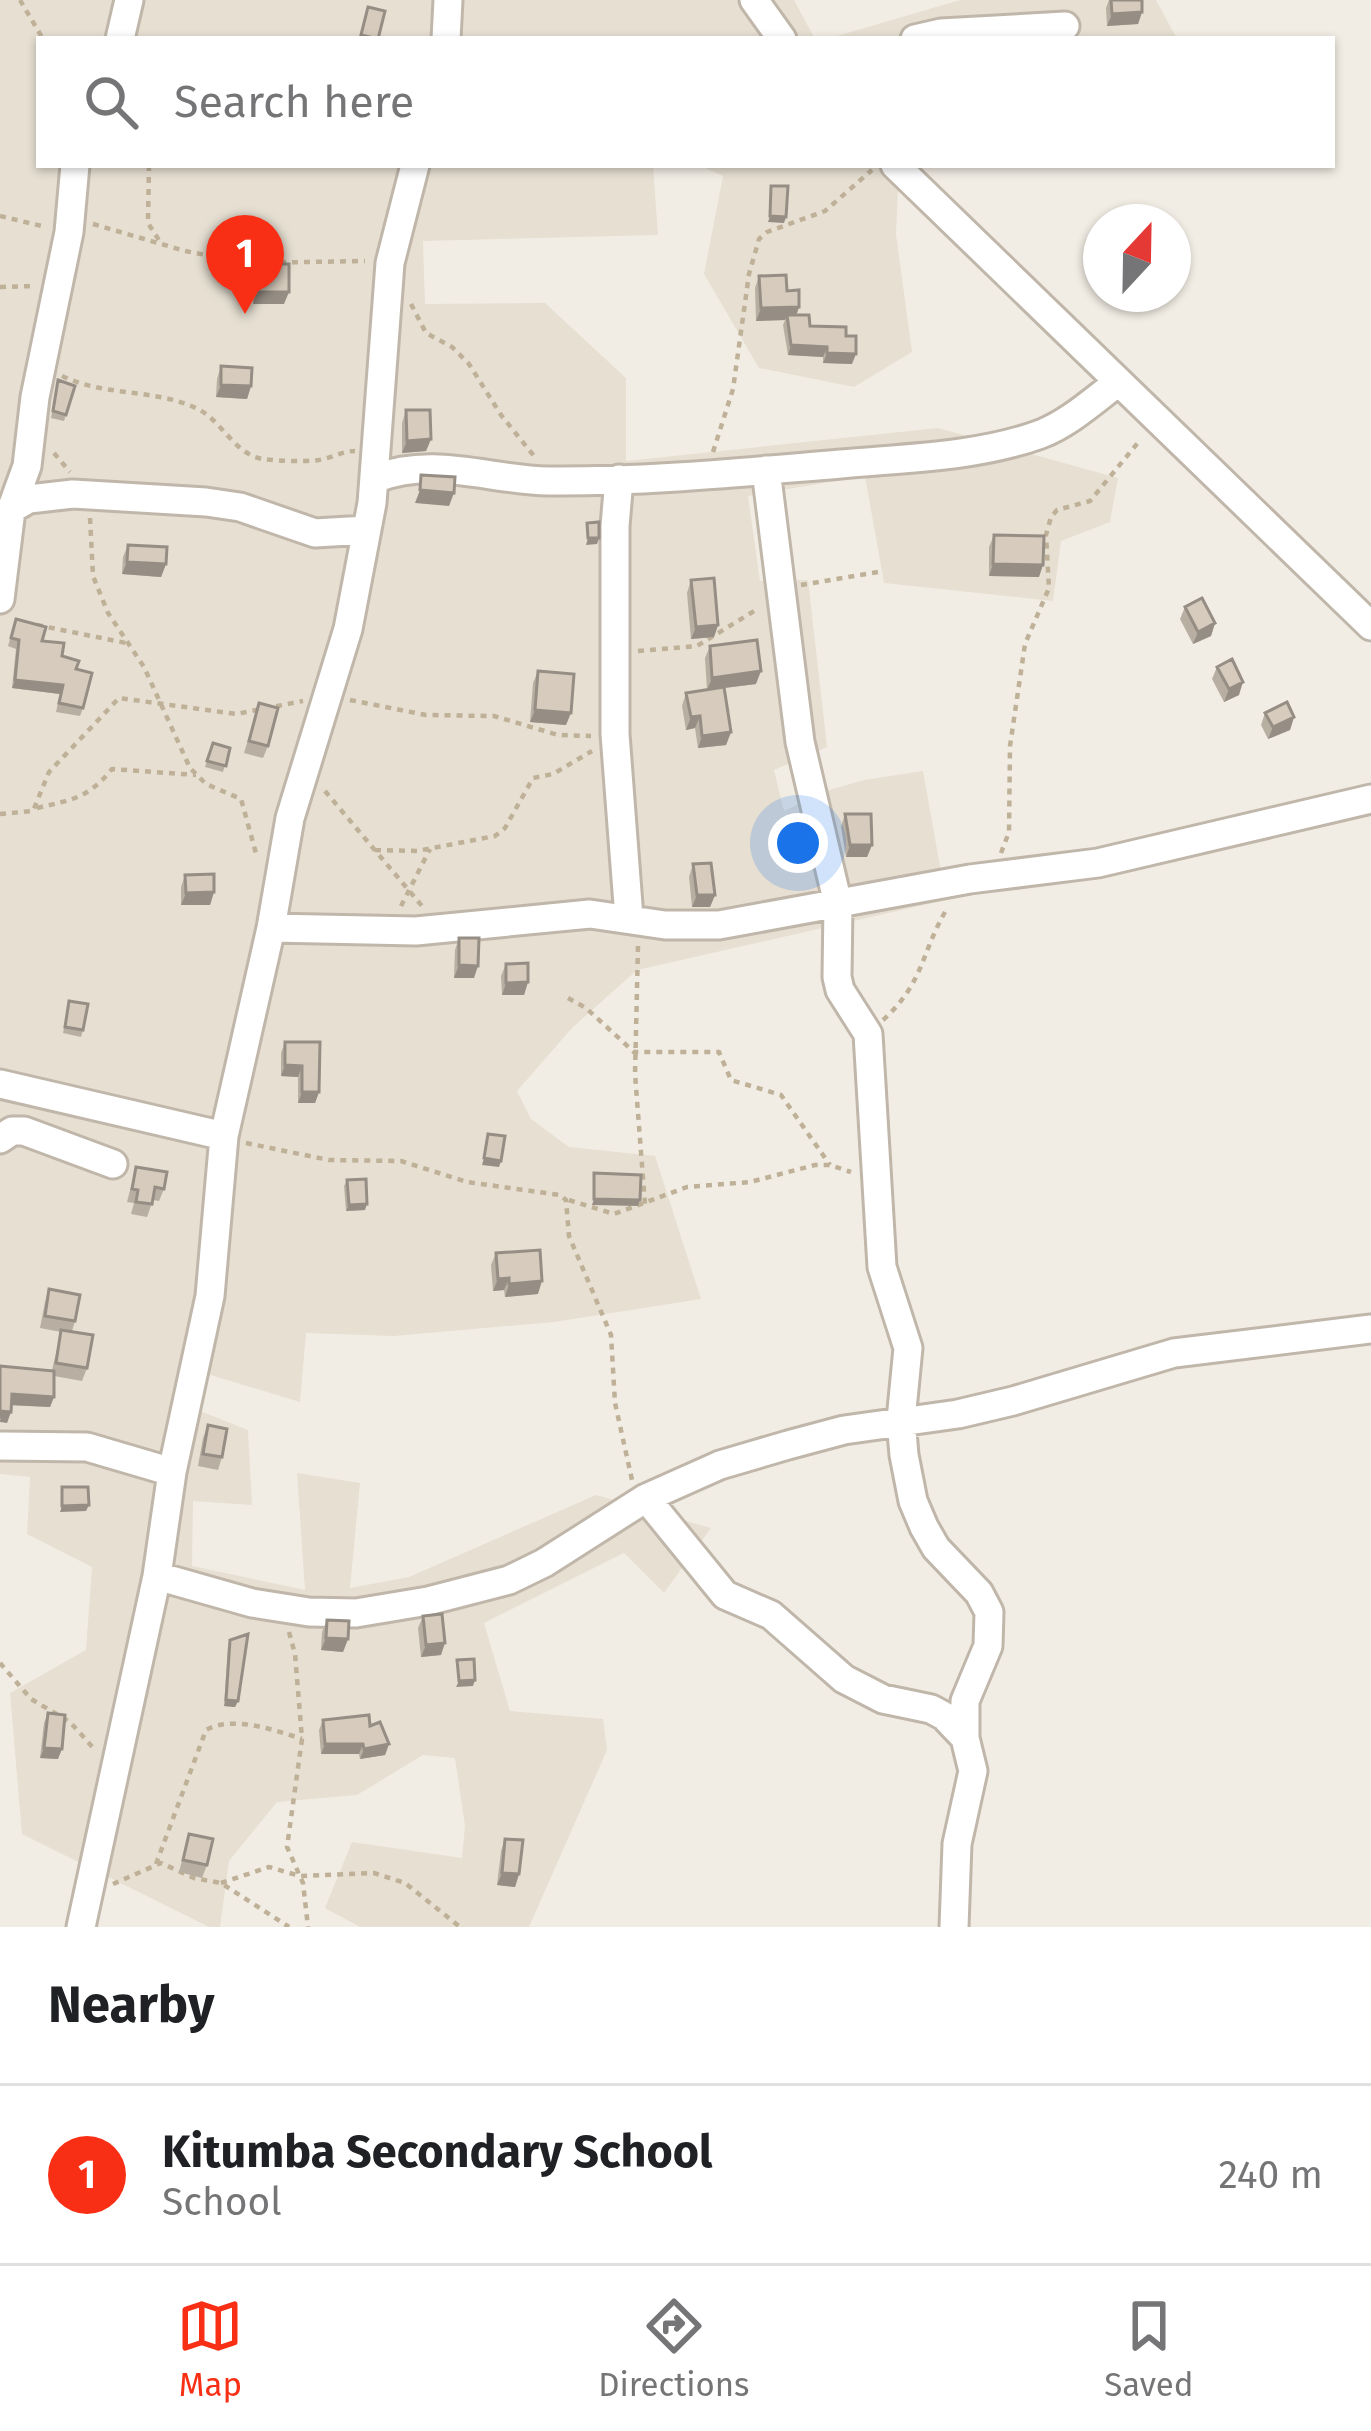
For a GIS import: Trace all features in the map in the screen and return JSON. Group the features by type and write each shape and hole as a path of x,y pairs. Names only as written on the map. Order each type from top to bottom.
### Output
{"street":[{"path":"121,36 130,0"},
{"path":"754,0 780,36"},
{"path":"443,2 446,36"},
{"path":"928,36 1065,26"},
{"path":"0,599 5,512 27,466 41,365 70,224 75,168"},
{"path":"81,1927 158,1576 172,1472 210,1296 224,1136 271,928 290,818 348,628 377,468 390,263 414,168"},
{"path":"898,168 1371,626"},
{"path":"377,468 427,466 555,481 705,475 942,454 1008,444 1067,420 1117,383"},
{"path":"766,470 800,742 838,904 840,990 868,1034 882,1267 908,1348 901,1420 913,1501 936,1548 980,1593 989,1612 988,1646 965,1700 965,1738 973,1772 957,1844 954,1927"},
{"path":"619,479 614,526 612,735 628,918"},
{"path":"5,512 52,494 206,502 239,507 315,533 366,530"},
{"path":"271,928 385,931 567,915 719,925 977,878 1098,863 1371,799"},
{"path":"0,1084 224,1136"},
{"path":"0,1139 12,1131 24,1131 113,1164"},
{"path":"158,1576 283,1609 356,1613 459,1594 509,1580 544,1563 646,1498 720,1466 844,1430 1013,1401 1174,1353 1371,1329"},
{"path":"0,1446 87,1447 172,1472"},
{"path":"646,1498 724,1595 771,1615 844,1678 884,1699 931,1709 965,1738"}],"path":[{"path":"20,0 41,36"},
{"path":"149,168 148,223 163,244"},
{"path":"705,475 733,389 748,274 759,238 825,212 873,168"},
{"path":"0,216 70,224 248,262 390,263"},
{"path":"0,287 58,282"},
{"path":"408,298 426,333 452,347 469,364 501,416 555,481"},
{"path":"41,365 83,386 159,396 193,406 214,418 238,446 260,459 319,460 348,450 377,468"},
{"path":"868,1034 904,1001 916,983 940,919 1009,832 1010,746 1025,644 1049,588 1046,535 1051,517 1057,510 1090,501 1157,420"},
{"path":"32,428 91,496 93,576 108,613 131,644 196,775 241,800 262,872"},
{"path":"614,652 697,646 779,595 814,582 878,572"},
{"path":"22,622 131,644"},
{"path":"37,808 49,772 119,698 236,714 328,696 426,715 494,716 558,736 612,735"},
{"path":"375,850 430,849 501,832 528,782 580,759 612,735"},
{"path":"306,768 411,892"},
{"path":"0,814 25,813 82,797 97,789 112,769 196,775"},
{"path":"385,931 411,892 430,849"},
{"path":"628,918 638,948 634,1052 645,1205"},
{"path":"568,998 586,1008 634,1052 719,1052 731,1080 781,1094 830,1165"},
{"path":"224,1136 295,1156 401,1161 467,1182 560,1196 614,1214 687,1187 750,1182 815,1165 830,1165 859,1176 874,1190"},
{"path":"566,1200 568,1236 611,1335 624,1456 633,1482 646,1498"},
{"path":"283,1609 295,1654 302,1739 287,1846 300,1876 308,1927"},
{"path":"0,1663 31,1699 70,1722 115,1764"},
{"path":"156,1864 206,1730 220,1724 268,1728 302,1739"},
{"path":"87,1898 156,1864 221,1883 289,1927"},
{"path":"221,1883 269,1867 300,1876 374,1874 416,1890 460,1927"}],"shaded area":[{"path":"0,0 794,0 813,36 36,36 36,168 653,168 658,235 423,241 425,304 545,303 626,378 626,461 938,428 1118,478 1110,522 1061,541 1053,601 884,583 865,476 748,496 760,581 808,580 827,747 774,770 784,811 864,780 923,771 946,900 637,970 572,1028 517,1091 531,1119 569,1147 655,1156 701,1299 554,1322 394,1336 306,1333 300,1402 201,1372 200,1411 248,1430 252,1505 193,1501 192,1566 305,1590 297,1473 360,1483 350,1588 409,1577 596,1495 711,1528 664,1593 624,1553 484,1623 510,1711 603,1719 607,1750 529,1927 360,1927 325,1908 352,1842 462,1858 465,1826 455,1758 423,1755 357,1795 277,1802 229,1861 220,1927 209,1927 22,1834 10,1693 86,1650 92,1567 27,1534 30,1477 0,1474"},
{"path":"960,0 1156,0 1175,36 837,36"},
{"path":"706,168 899,168 896,234 912,352 854,387 759,368 704,274 723,176"}],"building":[{"path":"1111,0 1142,0 1142,12 1112,14"},
{"path":"368,7 385,11 379,36 361,35"},
{"path":"771,186 788,186 786,217 770,216"},
{"path":"257,264 289,264 289,292 257,292"},
{"path":"786,275 787,291 799,290 799,307 761,308 759,276"},
{"path":"787,315 809,315 810,326 846,327 846,336 856,336 856,354 791,345"},
{"path":"221,366 252,368 251,386 221,385"},
{"path":"58,380 75,386 66,415 53,411"},
{"path":"406,410 430,410 431,439 407,441"},
{"path":"421,475 455,477 454,493 420,490"},
{"path":"599,522 599,538 588,538 587,523"},
{"path":"994,535 1044,536 1043,565 993,564"},
{"path":"128,545 167,547 166,564 127,562"},
{"path":"714,578 718,625 696,627 691,580"},
{"path":"1202,598 1215,623 1198,632 1185,607"},
{"path":"16,619 46,627 42,641 64,643 62,656 79,661 76,669 92,673 83,708 59,703 63,685 15,680 19,640 11,638"},
{"path":"757,640 761,671 712,678 710,646"},
{"path":"1232,659 1243,682 1229,689 1217,667"},
{"path":"538,671 574,674 571,713 535,710"},
{"path":"724,687 731,732 702,736 700,716 691,717 686,693"},
{"path":"1287,702 1294,717 1273,727 1265,713"},
{"path":"259,703 278,708 268,746 249,741"},
{"path":"213,743 230,748 226,766 207,761"},
{"path":"845,814 871,814 872,845 850,845"},
{"path":"711,863 715,895 697,895 693,864"},
{"path":"214,874 214,892 186,893 185,875"},
{"path":"459,938 479,938 478,966 459,965"},
{"path":"528,963 528,982 506,983 506,964"},
{"path":"69,1001 88,1004 83,1030 65,1027"},
{"path":"285,1042 320,1042 319,1092 302,1092 302,1066 285,1065"},
{"path":"488,1134 505,1136 501,1161 484,1158"},
{"path":"136,1167 167,1172 164,1189 155,1187 152,1204 136,1202 138,1190 132,1189"},
{"path":"594,1173 641,1175 640,1200 594,1199"},
{"path":"366,1179 367,1204 349,1205 347,1180"},
{"path":"540,1250 542,1281 509,1284 509,1278 498,1279 496,1253"},
{"path":"49,1289 80,1295 75,1321 45,1316"},
{"path":"61,1330 93,1335 87,1368 56,1363"},
{"path":"0,1366 54,1371 54,1397 12,1394 11,1412 1,1411 0,1418"},
{"path":"208,1425 227,1429 222,1457 203,1454"},
{"path":"62,1487 88,1487 89,1505 62,1506"},
{"path":"442,1614 445,1643 426,1645 423,1616"},
{"path":"327,1620 349,1621 348,1639 326,1638"},
{"path":"248,1634 238,1701 226,1700 230,1640"},
{"path":"474,1659 475,1680 459,1681 457,1660"},
{"path":"48,1713 65,1715 62,1749 44,1748"},
{"path":"369,1715 370,1726 380,1722 389,1744 364,1749 363,1744 325,1744 323,1720"},
{"path":"189,1834 213,1839 207,1865 183,1860"},
{"path":"505,1839 523,1840 519,1874 502,1873"}],"place":[{"name":"Kitumba Secondary School","path":"245,314"}]}
